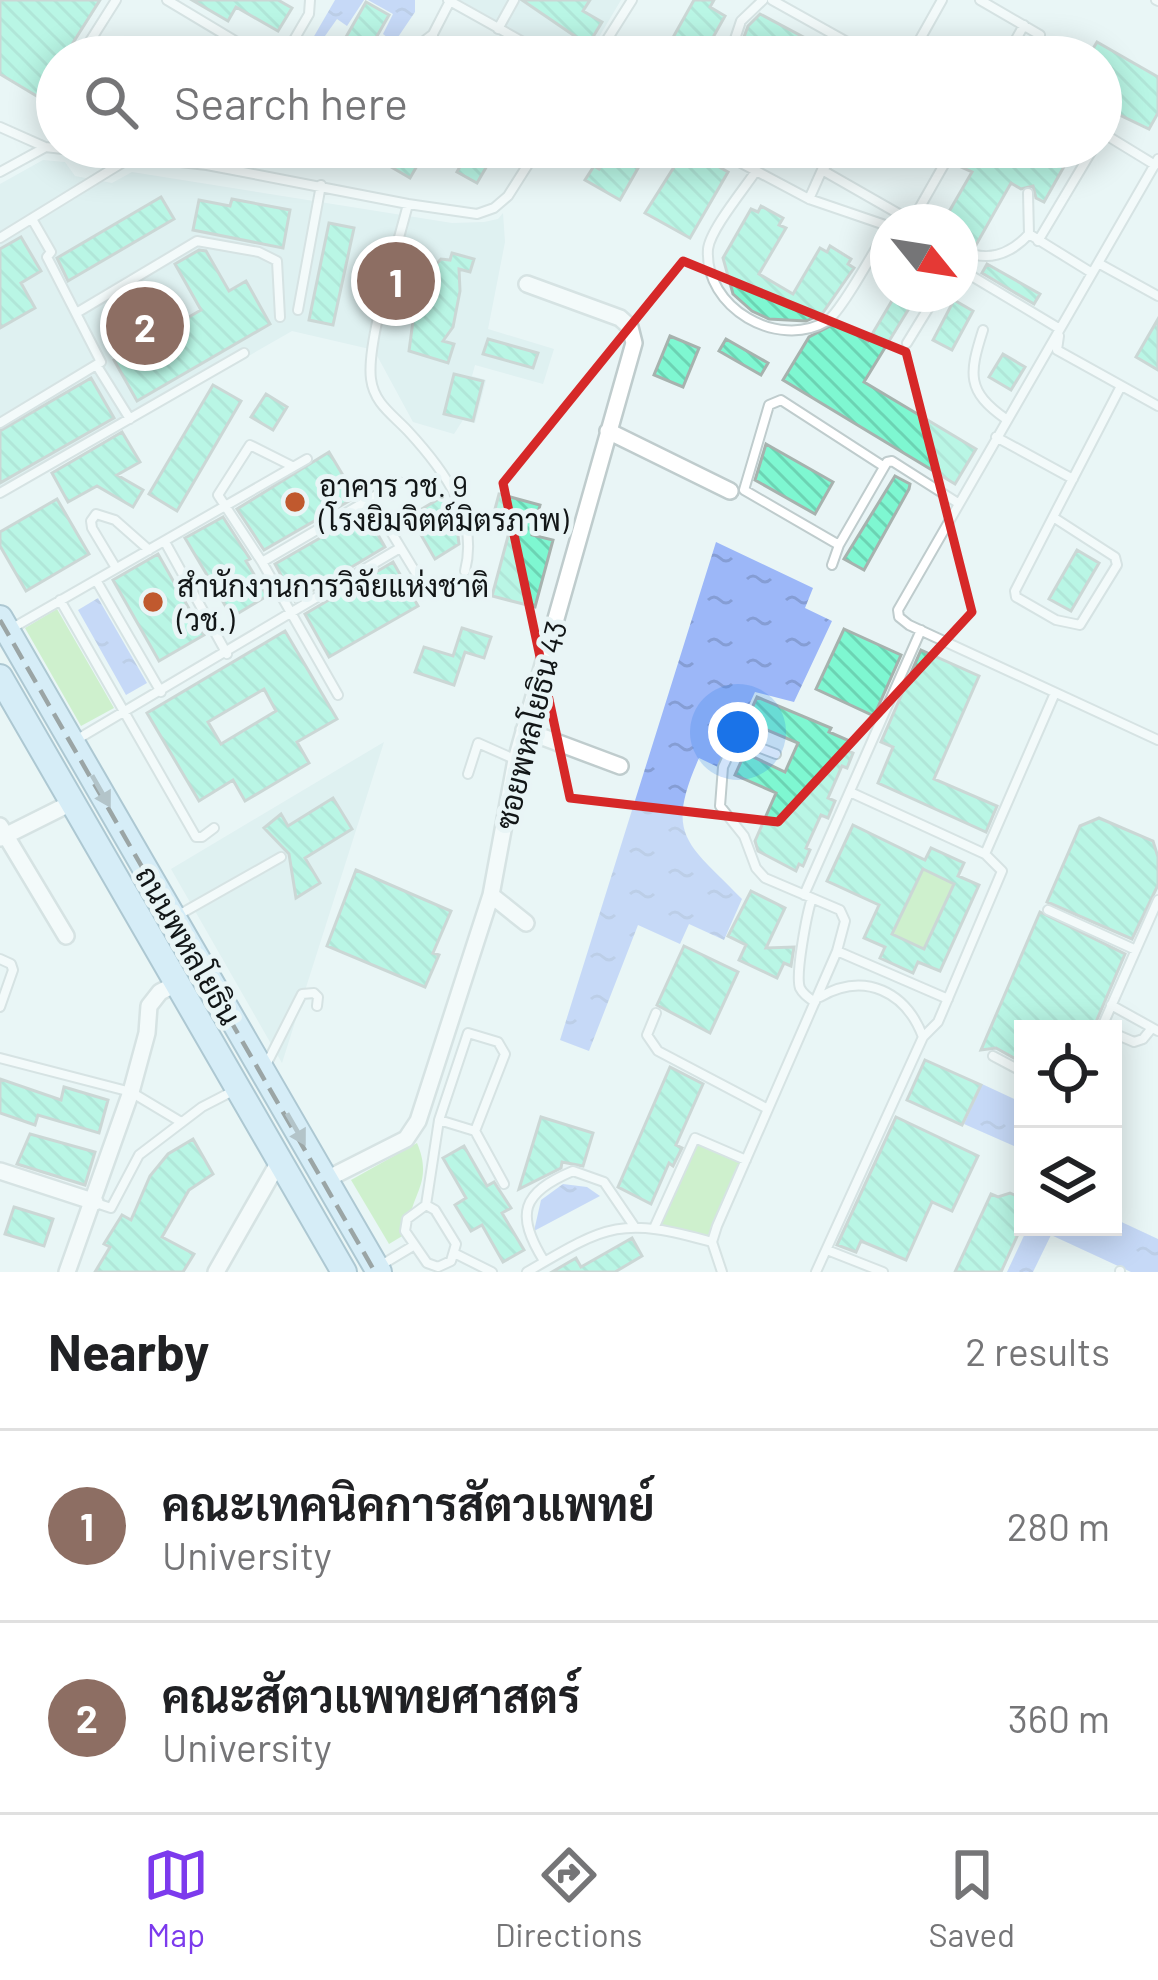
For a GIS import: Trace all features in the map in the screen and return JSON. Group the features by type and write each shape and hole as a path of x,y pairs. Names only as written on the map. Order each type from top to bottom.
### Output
{"main road":[{"name":"ถนนพหลโยธิน","path":"4,624 378,1270"},
{"name":"ถนนพหลโยธิน","path":"0,676 344,1272"},
{"path":"224,1063 249,1047"}],"street":[{"name":"ซอยพหลโยธิน 43","path":"326,1180 412,1132 491,895 516,760 634,343 630,327 620,318 527,284"},
{"path":"608,431 730,491"},
{"path":"524,730 620,766"},
{"path":"65,936 2,833 73,802"},
{"path":"491,895 526,922"},
{"path":"67,1272 131,1092 149,1006 160,992 178,983"},
{"path":"216,1272 280,1160"},
{"path":"0,1171 95,1202"}],"lane":[{"path":"93,36 116,0"},
{"path":"167,0 227,36"},
{"path":"296,36 310,0"},
{"path":"498,29 514,0"},
{"path":"609,36 632,0"},
{"path":"736,36 741,21 768,0 835,36"},
{"path":"922,36 942,0"},
{"path":"980,0 1040,34"},
{"path":"430,36 449,1 511,36"},
{"path":"1018,36 1024,25"},
{"path":"0,127 36,143"},
{"path":"1122,144 1156,162 899,604 902,622 1158,740"},
{"path":"0,172 36,152"},
{"path":"0,238 114,168"},
{"path":"224,168 477,214 508,196 526,168"},
{"path":"750,168 809,199 870,221"},
{"path":"922,204 942,168"},
{"path":"1039,241 1082,168"},
{"path":"809,199 822,170 881,204"},
{"path":"756,171 708,244 709,262 722,295 735,310 769,329 795,331 828,320 870,255"},
{"path":"298,310 321,185"},
{"path":"978,255 1016,249 1029,234 1028,193"},
{"path":"408,204 372,350 371,383 382,407 408,430 461,502 471,542 465,571"},
{"path":"0,423 97,366 101,356 47,257 51,252 32,219"},
{"path":"1029,234 1092,273"},
{"path":"78,312 197,241 278,260 280,317"},
{"path":"1098,263 1158,296"},
{"path":"978,279 1060,328"},
{"path":"907,343 926,312"},
{"path":"1060,328 1057,350 1158,406"},
{"path":"983,329 974,359 974,386 988,406 1006,419"},
{"path":"0,493 244,353"},
{"path":"97,366 130,419"},
{"path":"1053,517 1115,557 1117,565 1080,625 1056,620 1016,597 1015,591 1053,517 1121,386"},
{"path":"839,544 744,490 769,405 781,400 883,466"},
{"path":"996,437 1073,479"},
{"path":"293,467 250,445 218,495 338,694"},
{"path":"4,624 61,600 307,459"},
{"path":"832,565 883,466 892,461 958,503"},
{"path":"262,562 399,482"},
{"path":"371,499 416,573"},
{"path":"116,568 92,528 96,514 115,520 149,550"},
{"path":"165,542 227,654"},
{"path":"72,743 400,548"},
{"path":"96,580 160,692"},
{"path":"61,600 196,837 214,828"},
{"path":"816,1001 803,993 799,978 808,897 921,631"},
{"path":"985,854 1055,692"},
{"path":"722,1272 712,1242 837,951 845,921 843,913 765,878 744,836 720,806 723,767 734,743 742,741 776,754"},
{"path":"468,774 478,743 516,760"},
{"path":"816,1272 923,1037 938,1022 1002,871 985,854 850,792"},
{"path":"174,918 280,857"},
{"path":"1107,1020 1158,900"},
{"path":"1048,910 1136,950"},
{"path":"837,951 948,999"},
{"path":"0,958 13,970 0,1007"},
{"path":"816,1001 846,985 866,985 904,1002 923,1037"},
{"path":"263,1072 302,994 314,993 317,1006"},
{"path":"1111,1005 1155,1029 1134,1042 1122,1037"},
{"path":"656,1013 647,1035 658,1051 768,1109"},
{"path":"426,1205 457,1244 456,1254 439,1267 427,1263 405,1231 407,1219 426,1205 439,1120 467,1034 498,1042 505,1054 475,1131"},
{"path":"993,1056 1014,1067"},
{"path":"0,1058 131,1092 181,1122"},
{"path":"95,1202 111,1208 139,1155 181,1122 238,1088"},
{"path":"439,1120 475,1131 504,1184"},
{"path":"655,1226 695,1138 746,1160"},
{"path":"541,1266 525,1229 525,1210 532,1196 553,1179 573,1171 604,1182 634,1226"},
{"path":"526,1272 591,1235 634,1226 655,1226 712,1242"},
{"path":"378,1270 413,1246"},
{"path":"827,1250 883,1272"},
{"path":"456,1254 492,1272"}],"highlighted area":[{"path":"683,261 906,352 972,612 778,822 570,798 503,483"}],"shaded area":[{"path":"460,0 621,0 600,36 523,36"},
{"path":"36,164 36,168 69,168 75,176 112,183 132,172 452,223 484,222 503,213 505,242 488,329 554,349 543,384 475,365 472,376 486,380 475,423 463,420 454,434 413,422 374,350 292,331 0,499 0,184"},
{"path":"384,742 282,1063 171,869"}],"green space":[{"path":"57,609 114,708 81,726 25,628"},
{"path":"923,869 954,884 924,949 892,934"},
{"path":"695,1138 746,1160 712,1242 655,1226"},
{"path":"417,1143 423,1170 409,1232 389,1244 351,1180"}],"water":[{"path":"335,0 364,0 347,26 337,19 325,36 314,36"},
{"path":"368,0 415,0 415,12 399,36 385,36 393,14"},
{"path":"716,542 813,588 805,608 832,621 794,702 755,692 720,768 699,758 689,784 683,805 687,837 742,899 724,940 689,924 680,944 638,925 589,1051 560,1040"},
{"path":"98,598 147,683 126,695 78,610"},
{"path":"982,1084 1014,1099 1014,1146 964,1124"},
{"path":"563,1184 587,1187 600,1196 534,1231 541,1200"},
{"path":"1122,1222 1158,1239 1158,1272 1131,1272 1053,1236 1122,1236"},
{"path":"1024,1236 1051,1236 1033,1272 1007,1272"}],"building":[{"path":"0,0 100,0 77,36 36,36 36,96 0,74"},
{"path":"192,0 278,0 292,8 278,31 236,7 228,21"},
{"path":"522,0 590,0 583,11 602,22 593,36 575,36"},
{"path":"694,0 714,0 710,7 725,16 714,36 674,36"},
{"path":"366,2 389,15 377,36 347,36"},
{"path":"760,14 801,36 744,36"},
{"path":"1122,56 1158,77 1158,113 1149,129 1122,116"},
{"path":"393,168 416,168 410,178"},
{"path":"459,168 486,168 477,183 457,172"},
{"path":"593,168 638,168 620,200 585,180"},
{"path":"673,168 728,172 690,238 645,213"},
{"path":"963,168 1063,168 1044,202 1036,198 1033,186 1021,189 1011,183 978,241 978,204 953,204 972,172"},
{"path":"161,197 174,219 68,281 57,258"},
{"path":"232,199 290,210 283,248 193,230 199,200 230,206"},
{"path":"761,206 783,218 779,225 786,228 759,274 793,294 820,248 827,252 830,246 851,259 848,264 854,268 822,314 806,321 769,319 733,294 723,258 751,209 758,212"},
{"path":"329,223 354,228 333,325 309,320"},
{"path":"21,237 41,271 21,283 35,308 0,328 0,249"},
{"path":"199,250 206,251 229,291 246,281 270,324 137,401 114,360 201,310 175,264"},
{"path":"452,253 474,259 470,272 459,269 453,327 443,341 454,344 448,363 409,351 423,278 441,259 450,260"},
{"path":"987,264 1040,294 1034,304 982,273"},
{"path":"885,312 907,312 864,382 976,449 955,484 783,380 809,337 838,322 868,341"},
{"path":"948,312 972,312 952,350 933,340"},
{"path":"1158,319 1158,370 1136,357"},
{"path":"670,336 699,348 683,387 654,375"},
{"path":"488,339 538,353 533,368 483,354"},
{"path":"726,339 768,363 761,375 719,351"},
{"path":"1003,354 1025,367 1011,390 989,377"},
{"path":"454,374 483,381 473,421 444,414"},
{"path":"91,378 114,418 0,483 0,431"},
{"path":"213,385 241,401 177,511 149,494"},
{"path":"266,394 287,407 273,430 251,417"},
{"path":"122,432 140,462 117,475 143,490 133,507 97,486 68,502 52,473"},
{"path":"766,444 833,482 815,514 755,480"},
{"name":"อาคาร วช. 9 (โรงยิมจิตต์มิตรภาพ)","path":"329,452 356,497 264,550 237,509"},
{"path":"895,476 910,484 909,489 864,570 844,559"},
{"path":"499,494 540,505 532,535 553,540 535,607 492,596 510,529 491,524"},
{"path":"442,497 456,519 459,544 435,559 410,516"},
{"path":"57,499 89,554 26,591 0,546 0,532"},
{"path":"365,512 385,547 295,601 275,564"},
{"path":"223,517 267,596 232,617 185,538"},
{"path":"1077,550 1099,563 1071,611 1049,599"},
{"path":"158,554 204,635 159,661 113,580"},
{"path":"393,562 418,606 329,657 305,614"},
{"path":"462,628 491,637 484,658 465,652 454,685 415,672 424,647 453,656"},
{"path":"844,629 901,655 874,716 816,689"},
{"path":"285,631 337,719 297,742 309,763 245,801 233,780 199,801 147,713","holes":["264,689 276,711 221,744 208,722"]},
{"path":"921,650 979,676 934,779 997,806 986,832 878,783 893,747 881,742"},
{"path":"757,697 831,728 829,732 852,742 847,768 842,766 828,798 835,801 828,818 821,815 803,866 799,864 796,871 758,851 755,841 776,793 735,775 745,753 785,772 798,743 746,721"},
{"path":"333,798 352,829 305,858 320,883 296,898 289,854 264,828 281,814 288,826"},
{"path":"1099,818 1153,841 1158,857 1158,885 1132,939 1047,902 1080,826"},
{"path":"853,825 925,860 931,848 964,863 958,876 979,885 940,971 918,962 913,973 880,958 885,947 864,938 879,905 827,881","holes":["923,869 954,884 924,949 892,934"]},
{"path":"356,870 451,911 425,987 327,946"},
{"path":"751,891 785,908 766,948 794,947 791,966 784,963 777,978 739,960 746,945 728,936"},
{"path":"1040,912 1125,954 1097,1020 1014,1020 1014,1058 996,1048 981,1050"},
{"path":"684,946 738,972 710,1033 657,1005"},
{"path":"925,1060 981,1085 962,1125 907,1100"},
{"path":"670,1067 703,1084 676,1145 682,1148 673,1166 669,1163 651,1204 618,1187"},
{"path":"0,1079 61,1100 64,1087 108,1100 99,1133 38,1115 35,1125 0,1113"},
{"path":"541,1117 593,1133 583,1166 562,1162 561,1168 519,1189"},
{"path":"896,1117 978,1156 952,1211 932,1202 906,1260 861,1241 856,1252 837,1245"},
{"path":"30,1134 95,1152 85,1185 17,1164"},
{"path":"193,1139 213,1174 189,1190 162,1237 194,1254 183,1272 95,1272 110,1247 104,1244 122,1215 131,1220 150,1176 168,1154"},
{"path":"464,1146 487,1186 494,1182 511,1208 502,1213 524,1250 503,1262 482,1225 471,1231 455,1205 466,1198 443,1158"},
{"path":"991,1194 1014,1195 1017,1236 1001,1272 955,1272"},
{"path":"14,1207 53,1219 44,1246 5,1234"},
{"path":"632,1238 642,1256 615,1272 552,1272 576,1258 581,1267"}],"railway":[{"path":"0,620 375,1272"}],"place":[{"name":"คณะเทคนิคการสัตวแพทย์","path":"396,281"},
{"name":"คณะสัตวแพทยศาสตร์","path":"145,326"},
{"name":"อาคาร วช. 9 (โรงยิมจิตต์มิตรภาพ)","path":"295,502"},
{"name":"สำนักงานการวิจัยแห่งชาติ (วช.)","path":"153,602"}]}
